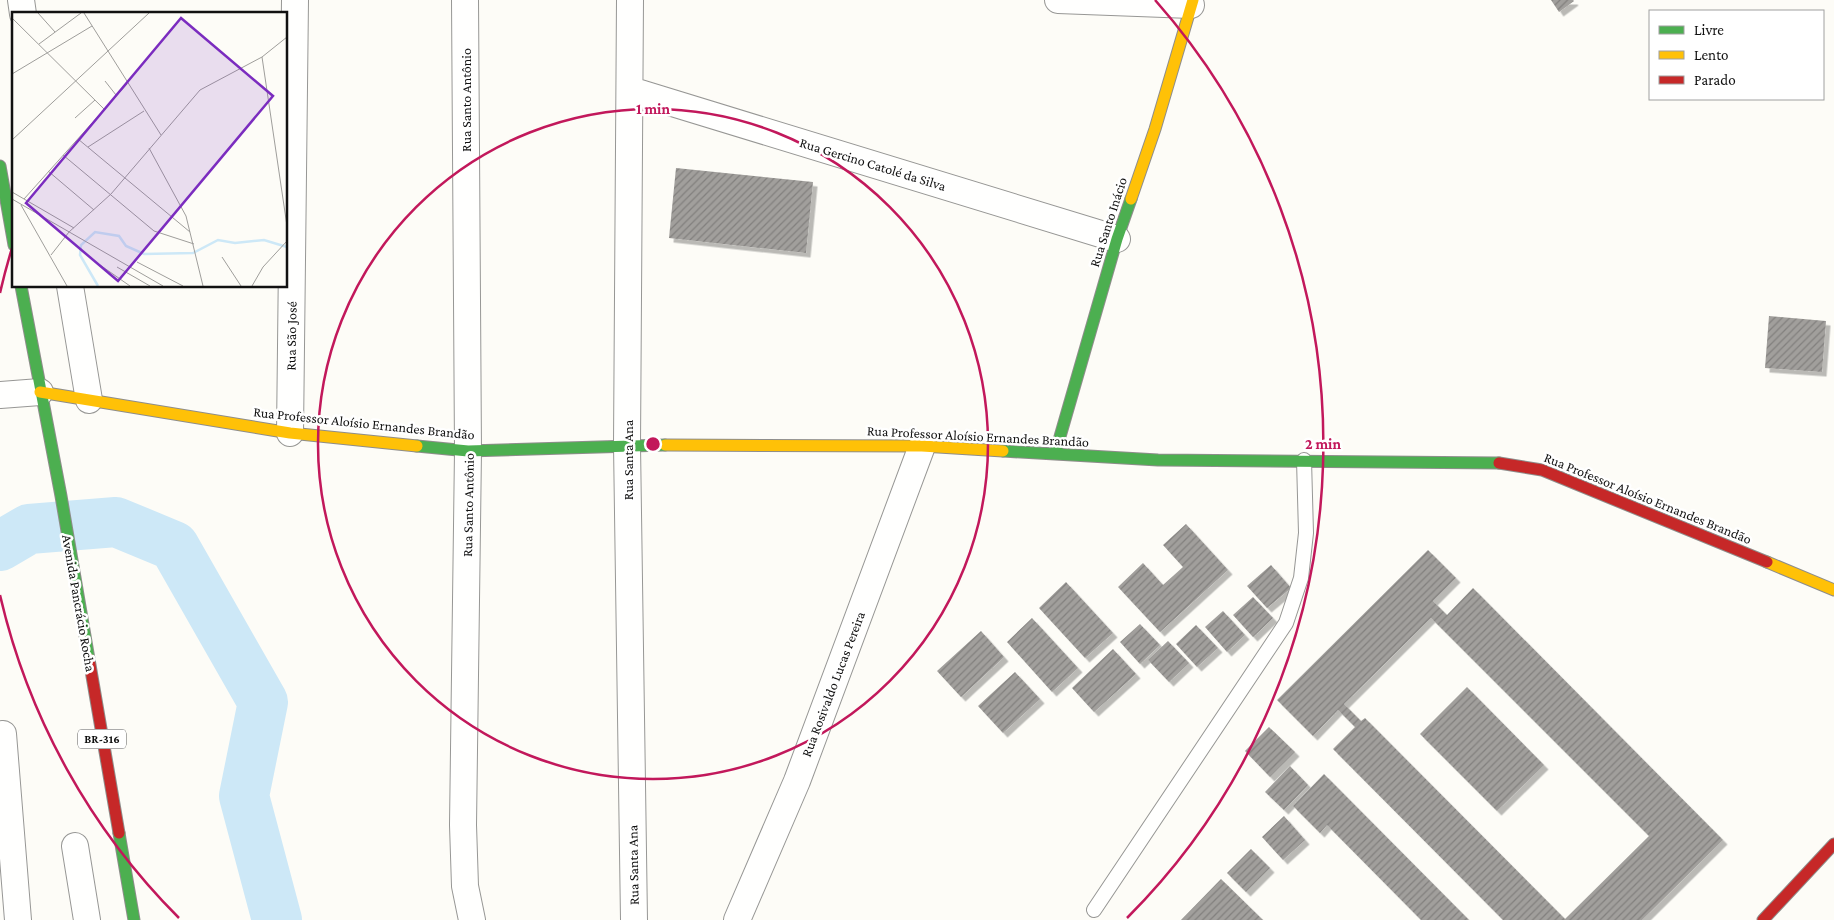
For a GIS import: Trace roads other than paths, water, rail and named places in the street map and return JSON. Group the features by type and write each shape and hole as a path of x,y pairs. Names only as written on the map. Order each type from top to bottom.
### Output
{"main road":[{"name":"Rua Santo Inácio","path":"1055,454 1117,239 1155,129 1192,2"},
{"path":"0,166 12,234"},
{"name":"Avenida Pancrácio Rocha","path":"21,288 60,496 134,920"},
{"name":"Rua Professor Aloísio Ernandes Brandão","path":"40,392 290,433 468,451 627,445 922,446 1158,460 1506,463 1542,470 1834,590"},
{"path":"1764,920 1834,844"}],"street":[{"name":"Rua São José","path":"290,433 294,0"},
{"name":"Rua Santo Antônio","path":"465,0 468,451 463,825 465,886 472,920"},
{"name":"Rua Santa Ana","path":"630,0 627,445 634,920"},
{"path":"1058,0 1192,2"},
{"name":"Rua Gercino Catolé da Silva","path":"630,90 1117,239"},
{"path":"70,288 89,400"},
{"path":"0,395 40,392"},
{"name":"Rua Rosivaldo Lucas Pereira","path":"737,920 797,781 922,446"},
{"path":"3,734 18,920"},
{"path":"75,846 87,920"}],"lane":[{"path":"1094,910 1286,623 1301,578 1306,533 1304,460"}],"waterway":[{"path":"0,546 29,529 116,522 174,546 263,702 244,796 277,920"}]}
